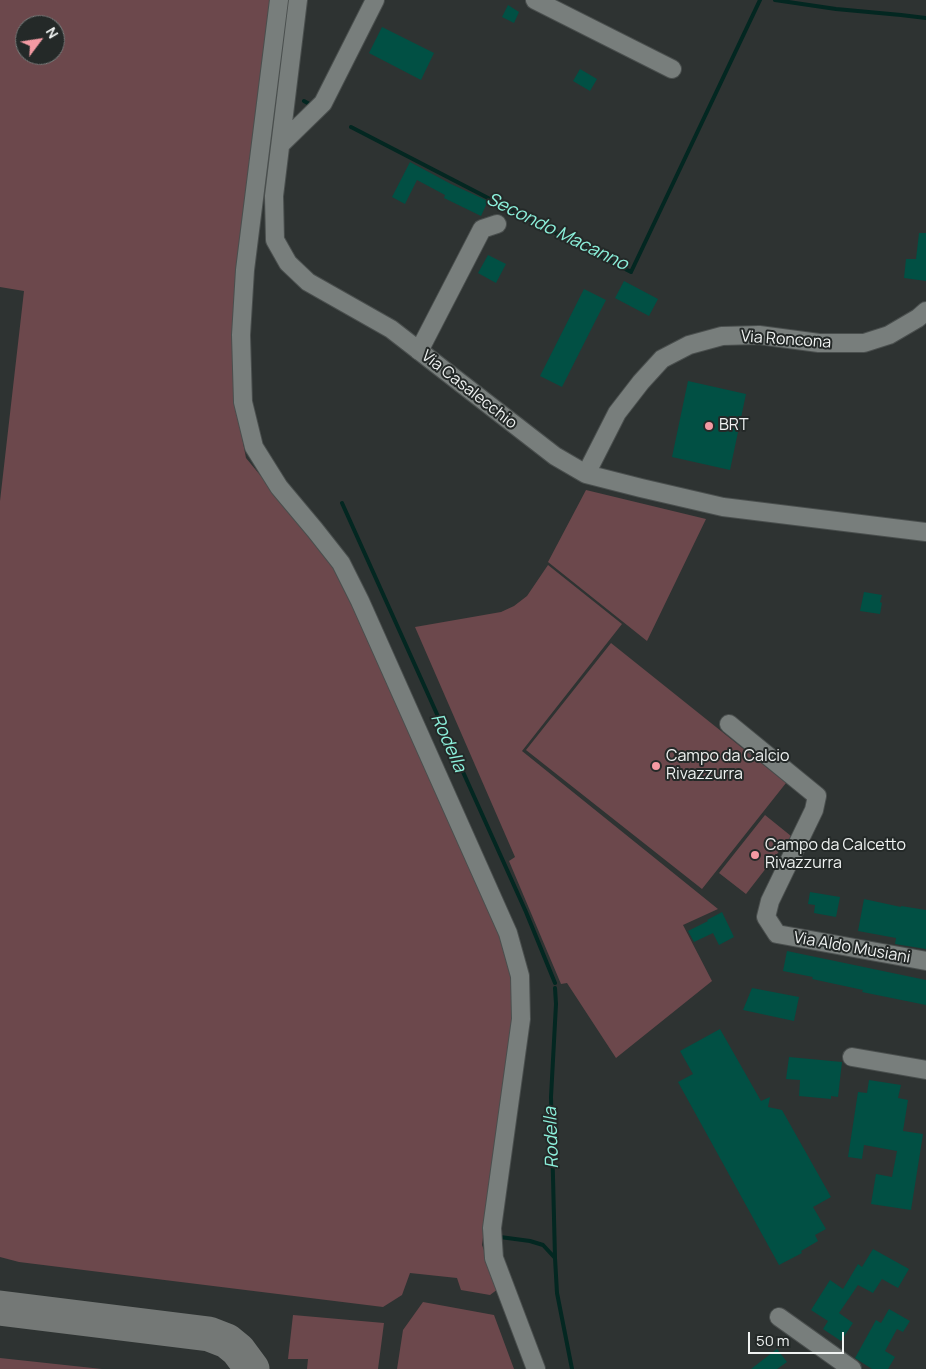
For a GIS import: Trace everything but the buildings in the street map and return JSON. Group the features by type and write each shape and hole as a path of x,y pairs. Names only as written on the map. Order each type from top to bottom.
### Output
{"street":[{"path":"279,0 245,270 241,335 243,402 254,447 279,486 341,562 508,933 520,976 521,1019 492,1228 494,1258 536,1369"},
{"name":"Via Casalecchio","path":"298,0 274,196 275,240 288,263 308,282 391,329 555,456 586,474 723,507 926,532"},
{"path":"281,144 323,103 375,0"},
{"path":"535,0 672,68"},
{"path":"419,351 482,229 496,224"},
{"name":"Via Roncona","path":"586,474 618,413 641,382 662,359 689,345 722,336 759,335 819,343 864,344 888,335 918,318 926,311"},
{"name":"Via Aldo Musiani","path":"729,724 816,796 814,810 770,901 766,917 777,934 926,961"},
{"path":"852,1057 926,1070"},
{"path":"779,1317 852,1369"}],"shaded area":[{"path":"0,0 272,0 235,401 246,458 335,566 502,936 513,977 514,1011 482,1245 498,1289 490,1295 461,1290 457,1278 410,1273 402,1295 383,1307 19,1262 0,1257 0,501 24,291 0,287"},
{"path":"586,490 706,519 647,641 548,562"},
{"path":"548,565 622,624 522,751 718,909 683,925 712,981 616,1058 567,983 561,984 509,861 515,857 415,627 501,612 514,606 527,596"},
{"name":"Campo da Calcio Rivazzurra","path":"611,643 786,783 702,889 526,750"},
{"name":"Campo da Calcetto Rivazzurra","path":"765,815 791,836 746,894 719,873"},
{"path":"423,1302 494,1315 514,1369 397,1369 403,1330"},
{"path":"293,1315 384,1323 378,1369 307,1369 308,1359 288,1359"},
{"path":"0,1358 102,1369 0,1369"}],"waterway":[{"name":"Secondo Macanno","path":"351,127 631,272 760,0"},
{"name":"Secondo Macanno","path":"775,0 836,9 926,18"},
{"name":"Secondo Macanno","path":"304,101 313,106"},
{"name":"Rodella","path":"342,503 526,912 555,983"},
{"name":"Rodella","path":"555,988 556,1004 551,1097 555,1258"},
{"name":"Rodella","path":"500,1237 530,1241 543,1245 555,1258 557,1293 572,1369"}],"taxiway":[{"path":"0,1308 209,1334 227,1341 238,1350 252,1369"}],"place":[{"name":"BRT","path":"709,426"},
{"name":"Campo da Calcio Rivazzurra","path":"656,766"},
{"name":"Campo da Calcetto Rivazzurra","path":"755,855"}]}
